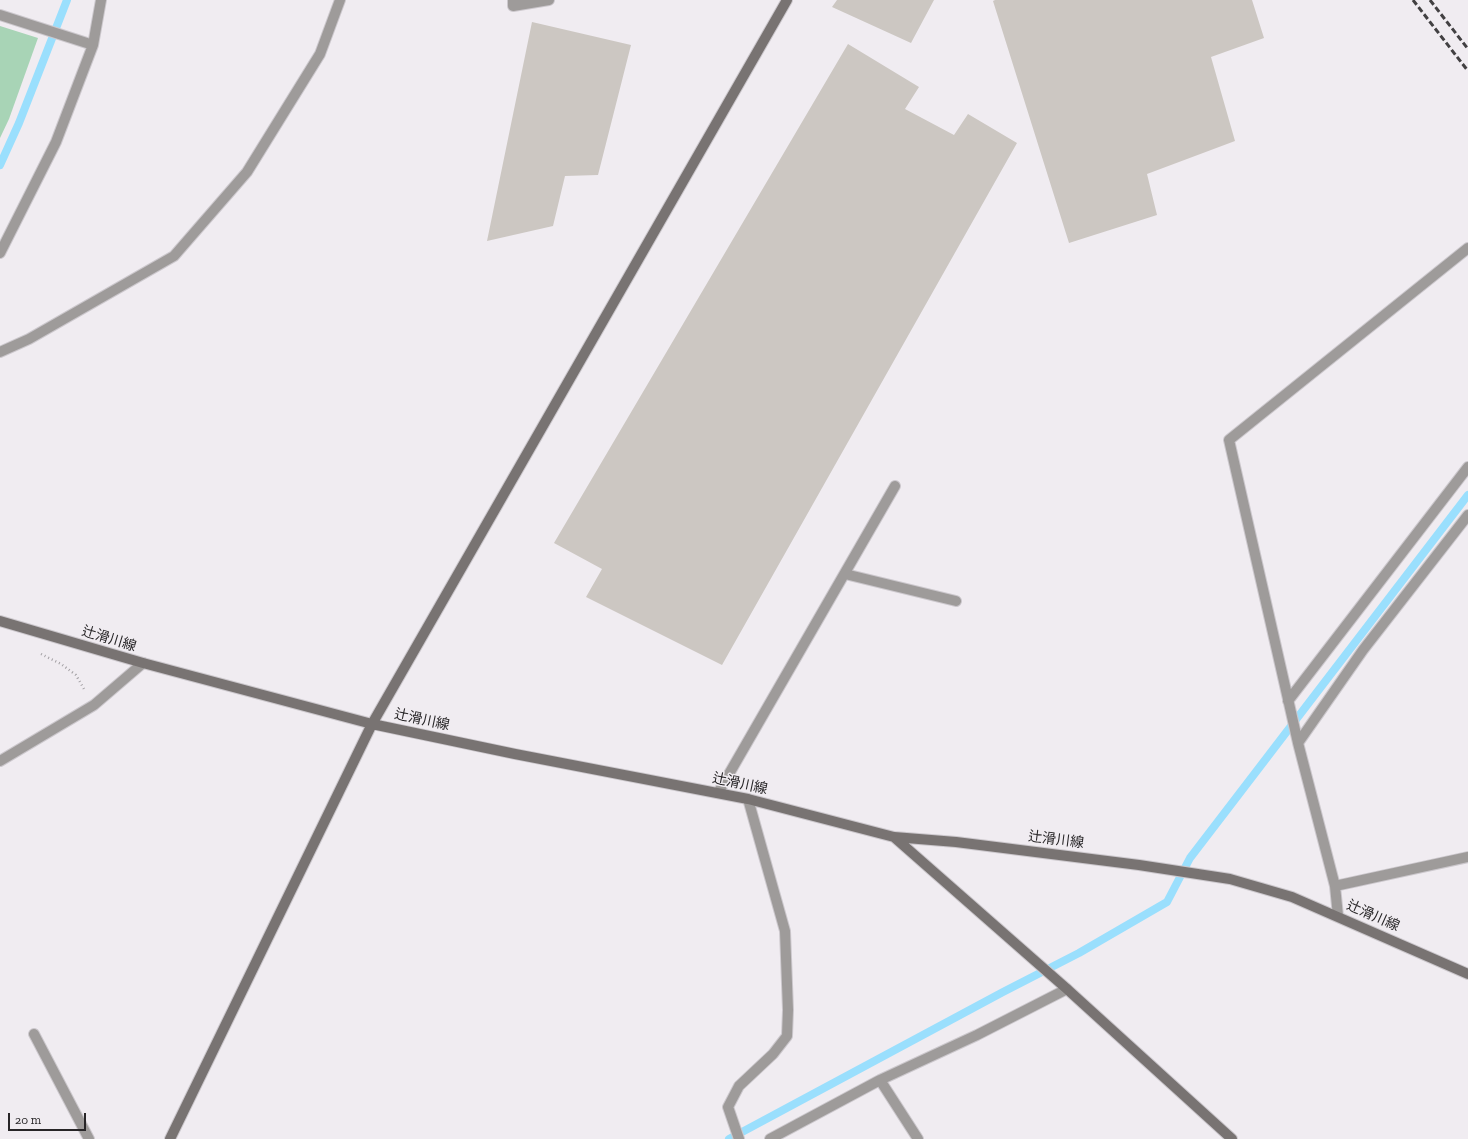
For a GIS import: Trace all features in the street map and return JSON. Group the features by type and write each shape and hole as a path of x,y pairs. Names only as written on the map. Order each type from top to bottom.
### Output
{"street":[{"path":"0,253 56,142 93,45 102,0"},
{"path":"0,352 29,338 174,256 247,172 320,54 340,0"},
{"path":"513,0 513,6 549,0"},
{"path":"170,1139 372,724 787,0"},
{"path":"0,15 93,45"},
{"path":"1338,916 1335,886 1288,701 1229,440 1468,248"},
{"path":"1288,701 1468,467"},
{"path":"718,793 895,486"},
{"path":"1298,743 1363,650 1468,514"},
{"path":"845,574 956,601"},
{"name":"辻滑川線","path":"0,621 143,663 372,724 515,754 748,799 894,837 956,842 1131,864 1230,879 1292,896 1468,974"},
{"path":"0,761 94,705 143,663"},
{"path":"739,1139 728,1107 739,1086 773,1054 787,1036 788,1010 785,931 748,799"},
{"path":"894,837 1067,989 1232,1139"},
{"path":"1335,886 1468,857"},
{"path":"770,1139 880,1080 977,1035 1067,989"},
{"path":"34,1034 89,1139"},
{"path":"880,1080 918,1139"}],"path":[{"path":"34,652 61,664 76,675 94,705"}],"green space":[{"path":"0,26 38,38 9,119 0,138"}],"building":[{"path":"837,0 934,0 911,43 832,7"},
{"path":"1252,0 1264,38 1211,57 1235,141 1147,174 1157,215 1069,243 993,1"},
{"path":"532,22 631,45 598,175 565,176 553,226 487,241"},
{"path":"848,44 919,87 905,109 954,135 968,114 1017,143 722,665 586,597 602,569 554,543"}],"waterway":[{"path":"0,165 19,123 67,0"},
{"path":"729,1139 1003,992 1079,953 1167,902 1190,858 1468,495"}],"railway":[{"path":"1413,0 1468,71"},
{"path":"1430,0 1468,49"}]}
